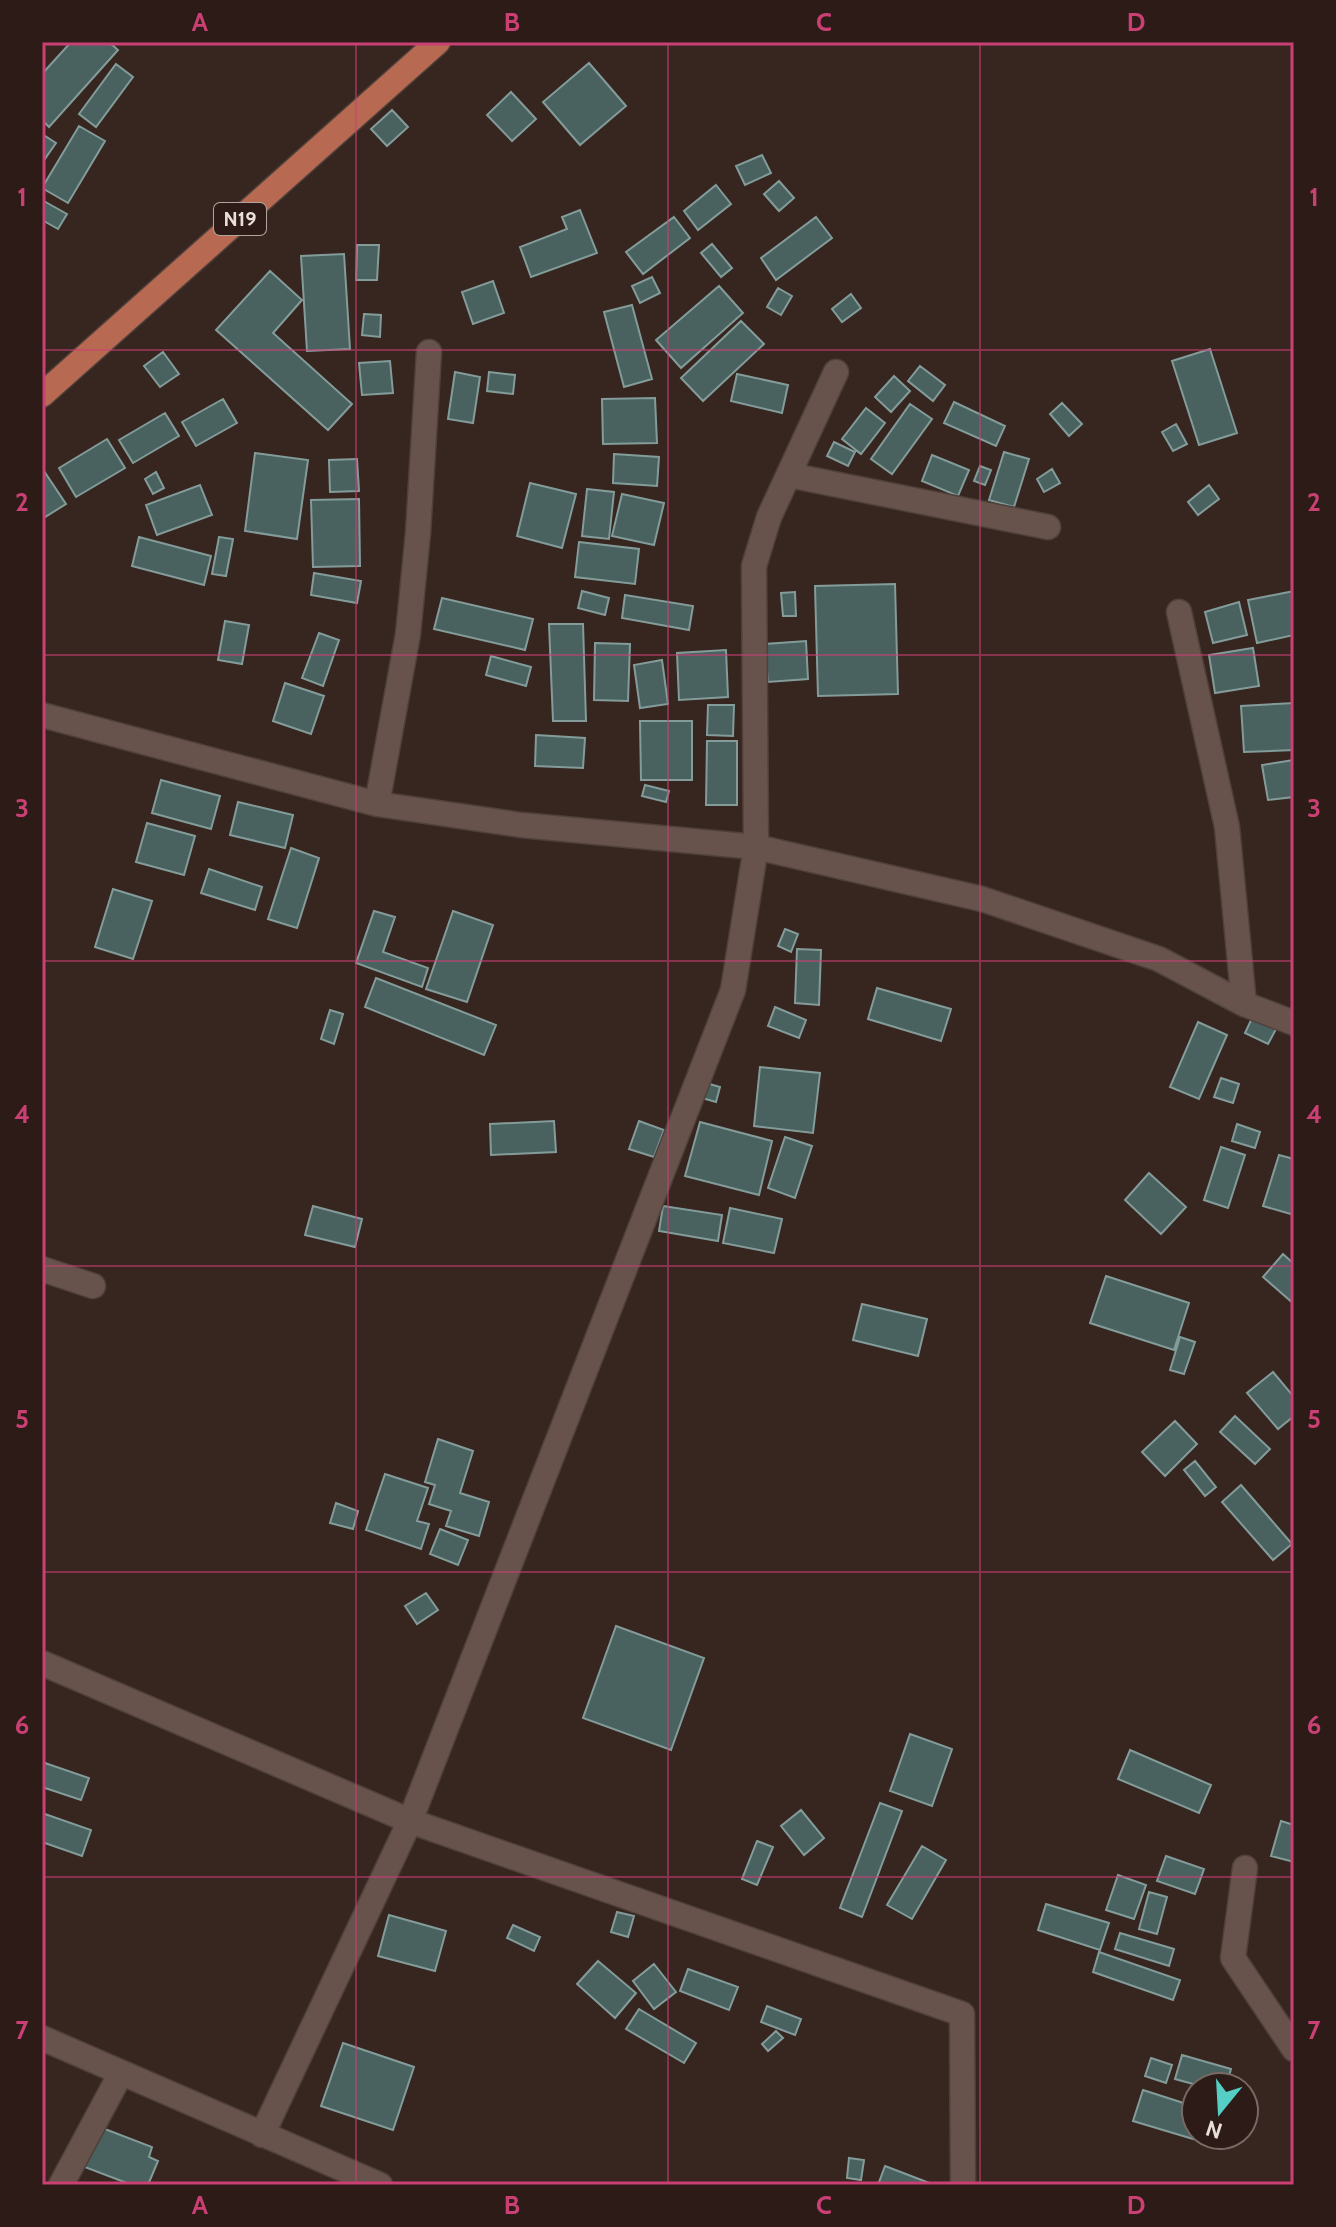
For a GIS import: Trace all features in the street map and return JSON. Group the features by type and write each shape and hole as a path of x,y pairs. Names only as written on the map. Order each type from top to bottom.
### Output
{"main road":[{"name":"N19","path":"42,395 438,42"}],"street":[{"path":"377,804 408,634 418,533 429,352"},
{"path":"262,2135 410,1821 733,990 756,847 754,566 769,517 836,372"},
{"path":"789,475 1048,527"},
{"path":"1179,612 1227,827 1244,1004"},
{"path":"42,715 377,804 521,825 756,847 982,899 1159,959 1244,1004 1294,1023"},
{"path":"42,1269 93,1286"},
{"path":"42,1663 410,1821 962,2014 963,2185"},
{"path":"1245,1868 1233,1958 1294,2049"},
{"path":"42,2038 380,2185"},
{"path":"61,2185 121,2073"}],"building":[{"path":"71,42 109,42 118,50 49,127 42,120 42,74"},
{"path":"589,63 626,106 580,145 543,102"},
{"path":"116,64 133,77 96,127 79,114"},
{"path":"511,92 536,119 512,141 487,115"},
{"path":"392,110 408,127 387,146 371,129"},
{"path":"79,126 105,141 68,203 42,188"},
{"path":"42,134 56,143 42,163"},
{"path":"762,155 771,173 745,185 736,166"},
{"path":"779,181 794,198 779,211 764,194"},
{"path":"716,185 731,204 698,230 684,211"},
{"path":"42,200 67,214 58,229 42,220"},
{"path":"580,210 597,253 531,277 520,247 567,229 562,217"},
{"path":"674,217 690,238 643,274 626,252"},
{"path":"816,217 832,238 776,280 761,258"},
{"path":"712,244 732,268 721,277 701,253"},
{"path":"357,245 379,245 377,280 356,280"},
{"path":"344,254 350,349 307,351 301,256"},
{"path":"270,271 302,300 273,333 352,404 328,430 216,330"},
{"path":"652,277 660,293 640,303 632,286"},
{"path":"493,281 504,313 473,324 462,292"},
{"path":"719,286 743,313 681,368 656,340"},
{"path":"778,288 792,296 781,315 767,307"},
{"path":"851,294 861,308 842,322 832,309"},
{"path":"632,305 652,379 624,387 604,312"},
{"path":"364,314 381,315 380,337 362,335"},
{"path":"741,321 764,344 703,401 681,378"},
{"path":"1210,349 1237,433 1199,445 1172,361"},
{"path":"163,352 179,374 160,387 144,366"},
{"path":"390,361 393,393 362,395 359,363"},
{"path":"920,366 945,385 933,401 908,381"},
{"path":"455,372 480,377 473,423 448,419"},
{"path":"489,372 515,375 513,394 487,391"},
{"path":"737,374 788,385 782,413 731,401"},
{"path":"894,376 910,391 891,412 875,397"},
{"path":"655,398 657,443 603,444 602,399"},
{"path":"223,399 237,423 196,446 182,422"},
{"path":"954,402 1005,426 996,446 944,423"},
{"path":"1062,403 1082,424 1069,436 1050,414"},
{"path":"910,404 932,419 892,474 871,459"},
{"path":"866,408 885,423 861,454 842,439"},
{"path":"165,413 179,436 133,463 119,440"},
{"path":"1176,424 1187,444 1173,451 1162,432"},
{"path":"107,439 125,468 76,497 59,468"},
{"path":"834,442 855,452 848,466 827,456"},
{"path":"1004,452 1029,459 1014,507 989,500"},
{"path":"255,453 308,460 297,539 245,531"},
{"path":"614,454 659,457 657,486 613,483"},
{"path":"932,455 969,470 958,496 922,481"},
{"path":"357,459 359,491 330,492 329,460"},
{"path":"980,466 991,470 985,485 974,481"},
{"path":"1052,469 1060,483 1044,492 1037,479"},
{"path":"42,472 66,504 42,519"},
{"path":"156,472 164,488 153,494 145,479"},
{"path":"530,483 576,494 562,548 517,536"},
{"path":"200,485 212,515 157,535 146,505"},
{"path":"1209,485 1219,499 1198,515 1188,502"},
{"path":"587,489 614,492 609,539 582,536"},
{"path":"622,494 664,503 654,545 612,536"},
{"path":"359,499 360,566 313,567 311,500"},
{"path":"139,537 211,556 204,585 132,566"},
{"path":"219,537 233,539 226,576 212,574"},
{"path":"579,542 639,549 635,584 575,577"},
{"path":"314,573 361,581 357,603 311,595"},
{"path":"895,584 898,694 818,696 815,586"},
{"path":"582,591 609,598 605,615 578,608"},
{"path":"1294,591 1294,635 1257,643 1248,600"},
{"path":"795,592 796,616 783,616 781,593"},
{"path":"625,595 693,606 689,630 622,618"},
{"path":"442,598 533,619 525,650 434,629"},
{"path":"1239,602 1247,635 1213,643 1205,612"},
{"path":"225,621 249,625 242,664 218,660"},
{"path":"549,624 583,624 586,721 553,721"},
{"path":"319,633 339,640 323,686 302,678"},
{"path":"806,641 808,679 768,682 765,644"},
{"path":"595,643 630,644 628,701 594,700"},
{"path":"1253,648 1259,686 1215,693 1209,655"},
{"path":"726,650 728,697 679,700 677,653"},
{"path":"491,656 531,667 526,686 486,675"},
{"path":"662,660 668,704 640,708 634,665"},
{"path":"285,683 324,696 311,734 273,721"},
{"path":"1294,703 1294,750 1244,752 1241,706"},
{"path":"708,705 734,705 733,736 707,735"},
{"path":"640,721 692,721 692,780 641,780"},
{"path":"536,735 585,738 583,768 535,766"},
{"path":"707,741 737,741 737,805 706,805"},
{"path":"1294,760 1294,797 1268,800 1262,765"},
{"path":"161,780 220,796 211,829 152,813"},
{"path":"645,785 669,791 666,802 642,796"},
{"path":"238,802 293,815 285,848 230,835"},
{"path":"147,823 195,836 184,875 136,862"},
{"path":"291,848 319,858 297,928 268,919"},
{"path":"209,869 262,887 255,910 201,893"},
{"path":"113,889 152,901 133,959 95,947"},
{"path":"374,911 395,917 383,952 428,968 422,987 356,963"},
{"path":"453,911 493,925 467,1002 426,989"},
{"path":"785,929 798,934 791,952 778,946"},
{"path":"797,949 821,950 819,1005 795,1003"},
{"path":"376,978 496,1025 484,1055 365,1007"},
{"path":"877,988 951,1009 941,1041 868,1019"},
{"path":"775,1007 806,1020 799,1038 768,1026"},
{"path":"330,1010 343,1014 334,1044 321,1039"},
{"path":"1252,1018 1276,1029 1268,1044 1245,1033"},
{"path":"1198,1022 1227,1035 1199,1099 1170,1087"},
{"path":"760,1067 820,1073 813,1133 754,1126"},
{"path":"1221,1078 1239,1084 1233,1103 1214,1097"},
{"path":"706,1083 720,1087 716,1102 702,1098"},
{"path":"554,1121 556,1152 491,1155 490,1124"},
{"path":"639,1121 664,1130 654,1157 629,1149"},
{"path":"700,1122 772,1141 759,1195 685,1176"},
{"path":"1237,1124 1260,1132 1255,1148 1232,1141"},
{"path":"785,1137 812,1146 795,1198 768,1188"},
{"path":"1221,1147 1245,1155 1228,1208 1204,1200"},
{"path":"1279,1155 1294,1159 1294,1215 1263,1206"},
{"path":"1149,1173 1186,1207 1161,1234 1125,1200"},
{"path":"313,1206 362,1219 355,1247 305,1235"},
{"path":"663,1206 722,1215 718,1241 659,1231"},
{"path":"730,1208 782,1219 774,1253 723,1243"},
{"path":"1283,1254 1294,1264 1294,1304 1263,1277"},
{"path":"1106,1276 1189,1303 1174,1350 1090,1323"},
{"path":"862,1304 927,1319 918,1356 853,1340"},
{"path":"1180,1337 1195,1342 1184,1374 1170,1370"},
{"path":"1273,1372 1294,1397 1294,1416 1278,1429 1247,1393"},
{"path":"1235,1416 1270,1449 1255,1464 1220,1432"},
{"path":"1175,1421 1197,1444 1165,1476 1142,1452"},
{"path":"438,1439 473,1451 460,1493 489,1502 479,1536 446,1526 451,1511 429,1504 435,1485 425,1482"},
{"path":"1195,1461 1216,1487 1205,1496 1184,1470"},
{"path":"385,1474 428,1488 417,1521 429,1524 421,1549 366,1530"},
{"path":"1241,1485 1292,1544 1273,1560 1222,1502"},
{"path":"336,1503 358,1511 353,1529 330,1523"},
{"path":"440,1529 468,1540 458,1565 430,1554"},
{"path":"426,1593 438,1610 417,1624 405,1606"},
{"path":"616,1626 704,1658 671,1750 583,1718"},
{"path":"910,1734 952,1749 932,1806 890,1791"},
{"path":"1130,1750 1211,1785 1199,1813 1118,1779"},
{"path":"42,1762 89,1778 81,1800 42,1787"},
{"path":"880,1803 902,1811 862,1917 840,1908"},
{"path":"801,1810 824,1838 804,1855 781,1826"},
{"path":"42,1813 91,1830 82,1856 42,1842"},
{"path":"1281,1821 1294,1825 1294,1862 1271,1856"},
{"path":"757,1841 773,1847 757,1885 742,1879"},
{"path":"922,1846 946,1860 912,1919 887,1905"},
{"path":"1166,1856 1204,1869 1195,1894 1157,1881"},
{"path":"1118,1875 1146,1885 1134,1919 1106,1910"},
{"path":"1149,1892 1167,1897 1157,1934 1139,1929"},
{"path":"1046,1904 1109,1923 1100,1950 1038,1930"},
{"path":"617,1912 634,1916 628,1937 611,1932"},
{"path":"389,1915 446,1931 435,1971 378,1956"},
{"path":"513,1925 540,1937 534,1951 507,1938"},
{"path":"1120,1933 1174,1949 1169,1966 1115,1949"},
{"path":"1099,1952 1180,1980 1173,2000 1093,1972"},
{"path":"598,1961 636,1993 615,2018 577,1984"},
{"path":"654,1964 676,1992 654,2009 633,1981"},
{"path":"688,1969 738,1987 729,2010 680,1991"},
{"path":"767,2006 801,2019 795,2035 761,2022"},
{"path":"639,2009 696,2043 684,2063 626,2029"},
{"path":"776,2031 783,2038 768,2051 762,2044"},
{"path":"343,2043 414,2067 393,2130 321,2106"},
{"path":"1182,2055 1231,2069 1180,2071 1180,2080 1175,2079"},
{"path":"1151,2058 1172,2065 1166,2083 1145,2076"},
{"path":"1143,2090 1180,2102 1180,2135 1133,2121"},
{"path":"97,2126 152,2147 149,2157 158,2161 148,2185 132,2185 82,2166"},
{"path":"849,2158 864,2160 861,2180 847,2178"},
{"path":"885,2166 932,2184 878,2185"}]}
